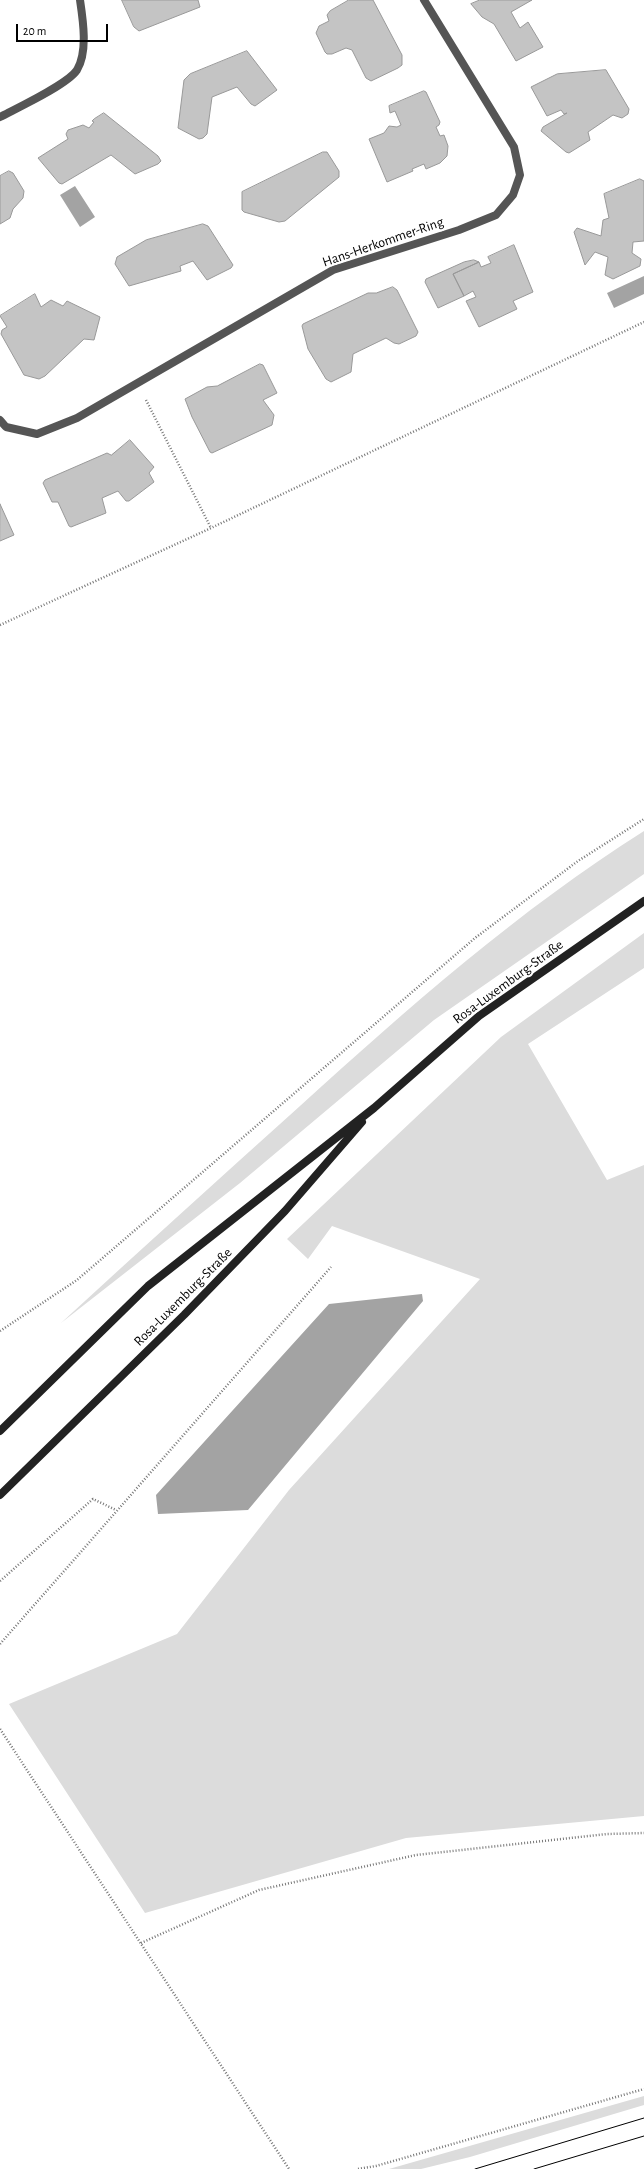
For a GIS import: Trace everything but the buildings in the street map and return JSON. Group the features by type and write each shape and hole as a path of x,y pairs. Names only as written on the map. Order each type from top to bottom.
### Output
{"main road":[{"name":"Rosa-Luxemburg-Straße","path":"0,1431 148,1286 374,1108 479,1016 644,901"},
{"name":"Rosa-Luxemburg-Straße","path":"0,1495 184,1315 285,1211 374,1108"}],"street":[{"path":"0,117 52,90 76,70 84,46 84,21 80,0"},
{"name":"Hans-Herkommer-Ring","path":"0,420 6,427 37,434 77,418 333,270 459,230 496,215 513,195 520,175 514,147 424,0"}],"path":[{"path":"0,625 211,528 644,322"},
{"path":"138,383 211,528"},
{"path":"0,1331 77,1280 475,938 578,861 644,819"},
{"path":"0,1644 332,1267"},
{"path":"0,1581 93,1499 117,1510"},
{"path":"0,1729 288,2169"},
{"path":"141,1943 259,1890 416,1854 607,1834 644,1833"},
{"path":"358,2169 376,2166 644,2089"}],"shaded area":[{"path":"75,186 95,217 80,227 60,195"},
{"path":"644,276 644,294 614,308 607,293"},
{"path":"644,831 644,874 434,1020 240,1183 61,1323 382,1032 424,996 553,893"},
{"path":"644,933 644,968 528,1044 607,1180 644,1165 644,1816 406,1838 145,1913 9,1704 177,1634 289,1490 480,1279 332,1226 308,1259 287,1239 501,1037"},
{"path":"422,1294 423,1301 248,1510 158,1514 156,1495 329,1304"},
{"path":"644,2096 644,2105 470,2157 421,2169 389,2169"}],"tram line":[{"path":"475,2169 644,2118"},
{"path":"534,2169 644,2136"}]}
